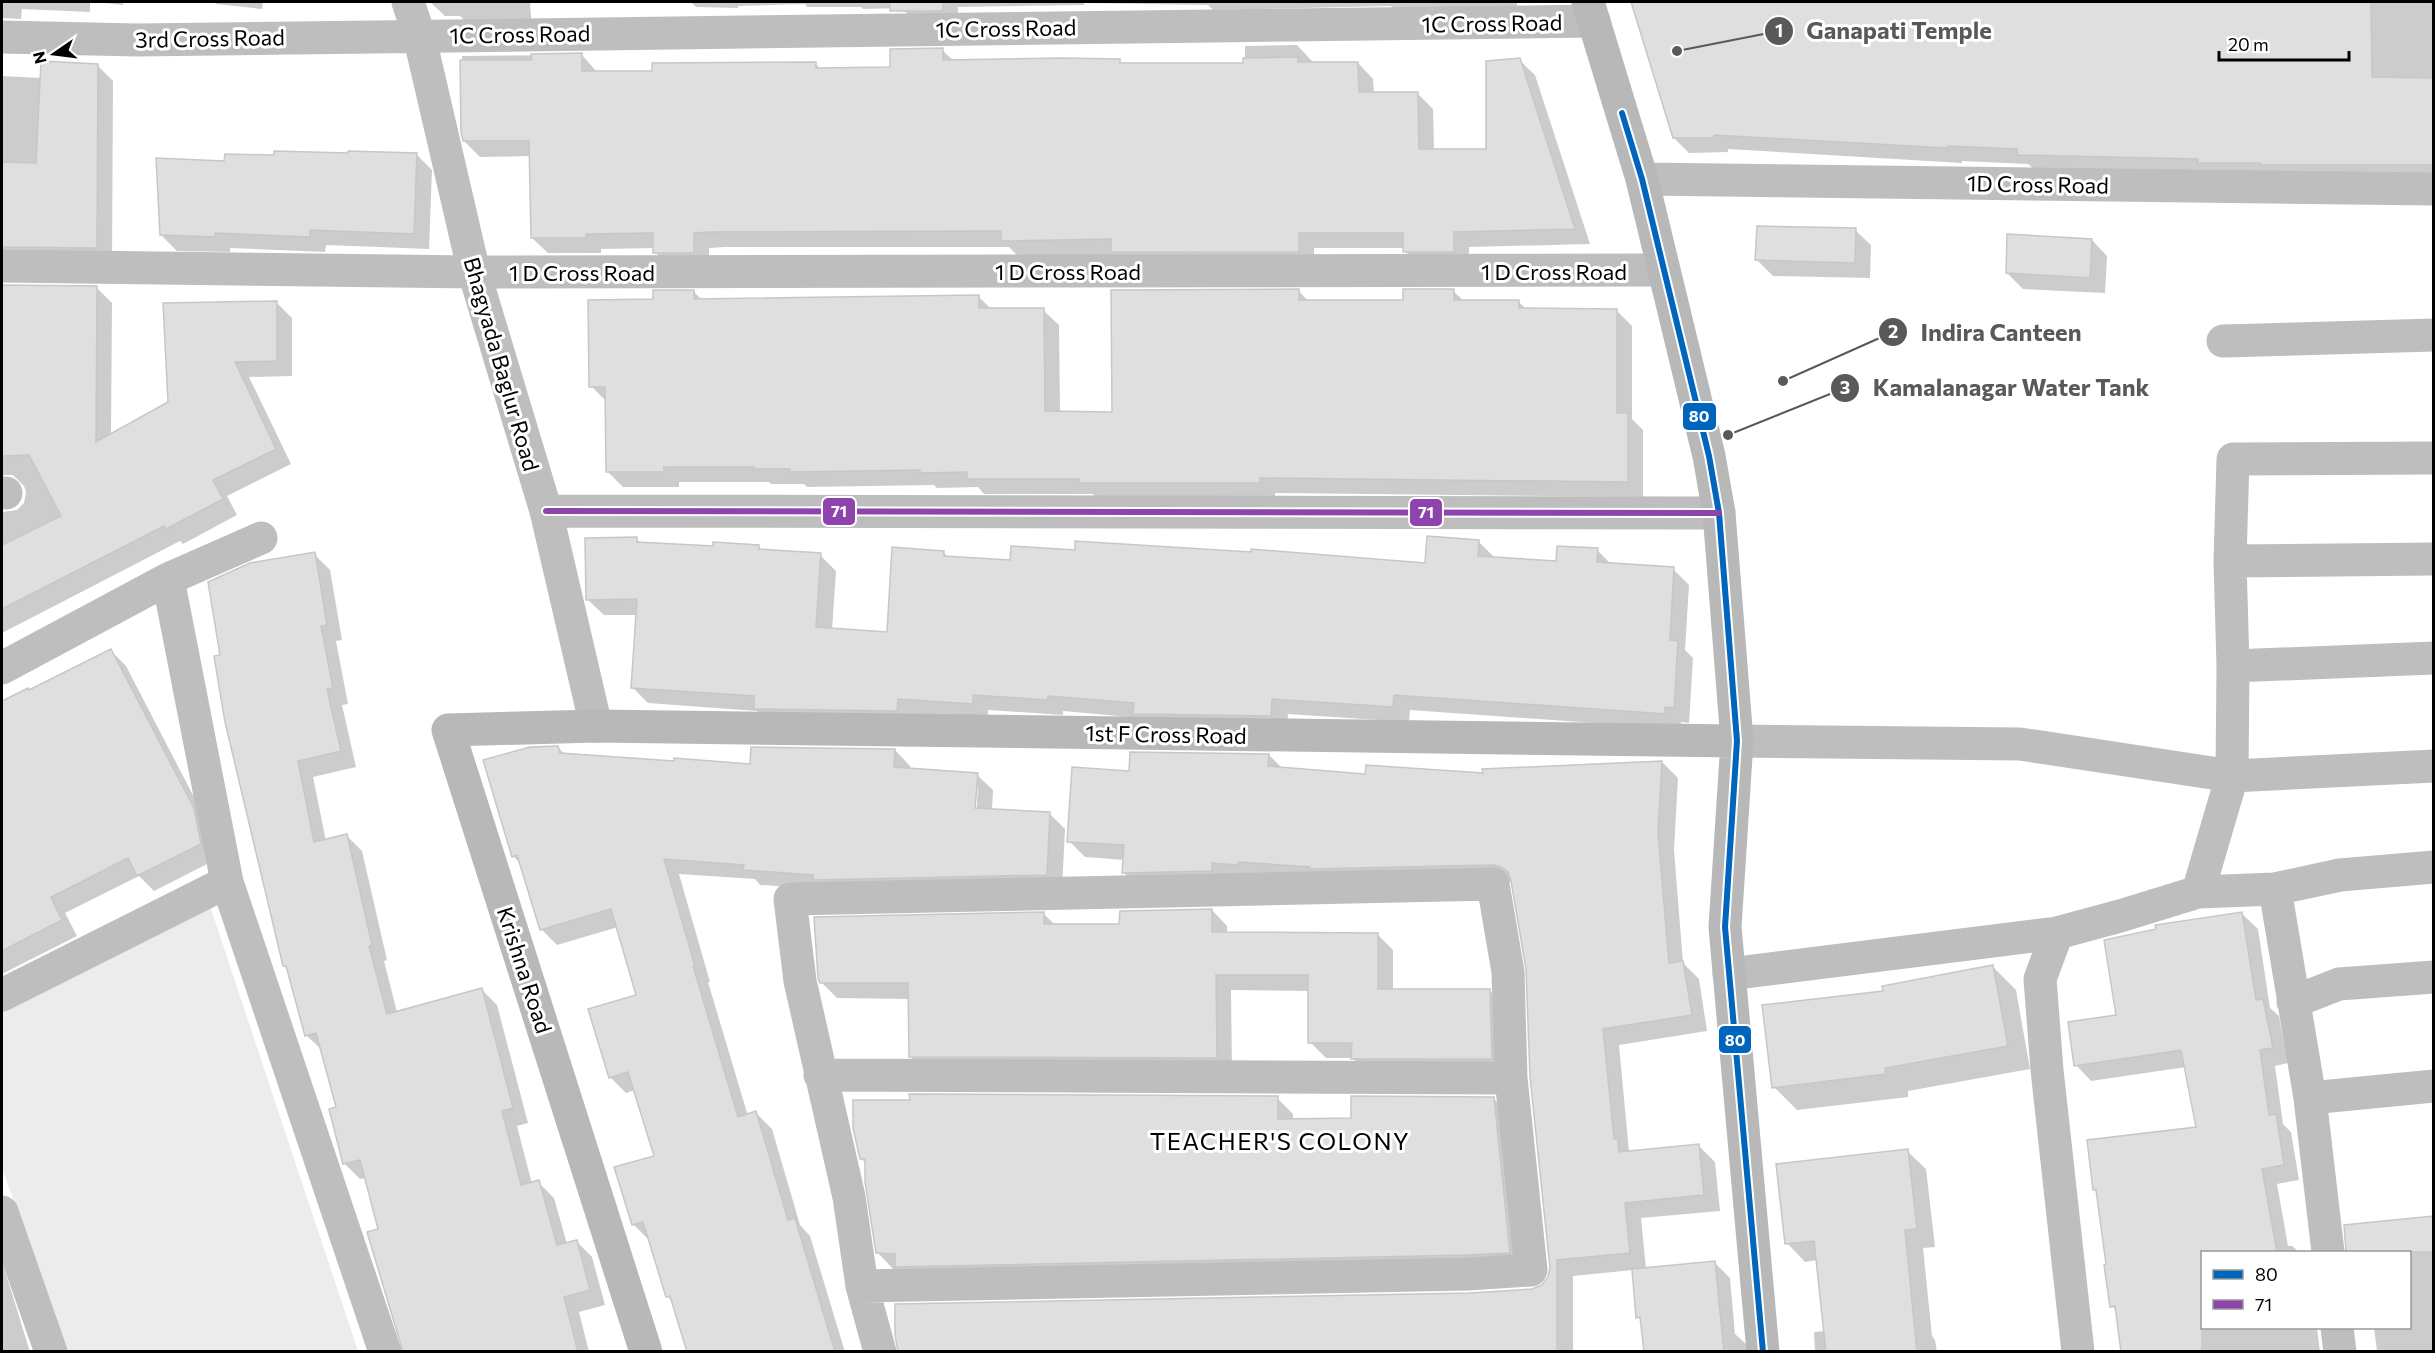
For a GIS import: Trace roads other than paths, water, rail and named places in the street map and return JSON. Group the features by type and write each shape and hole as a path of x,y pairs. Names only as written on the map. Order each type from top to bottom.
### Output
{"street":[{"name":"Bhagyada Baglur Road","path":"408,2 419,35 474,272 546,511 596,726"},
{"name":"1C Cross Road","path":"419,35 1591,11"},
{"path":"1591,11 1642,179 1662,270 1709,456 1719,513 1737,741 1725,927 1762,1352"},
{"name":"3rd Cross Road","path":"2,38 137,40 419,35"},
{"name":"1D Cross Road","path":"1642,179 2433,189"},
{"name":"1 D Cross Road","path":"2,266 474,272 1662,270"},
{"path":"2223,341 2433,335"},
{"path":"2199,892 2232,776 2233,666 2230,561 2233,459 2433,458"},
{"path":"546,511 1719,513"},
{"path":"2,668 168,579 261,538"},
{"path":"2230,561 2433,560"},
{"path":"168,579 227,882 386,1352"},
{"path":"2233,666 2433,658"},
{"name":"1st F Cross Road","path":"596,726 1737,741"},
{"name":"Krishna Road","path":"596,726 448,730 646,1352"},
{"path":"1737,741 2020,744 2232,776 2433,766"},
{"path":"1729,974 2057,933 2199,892 2275,889 2340,875 2433,867"},
{"path":"2,995 227,882"},
{"path":"862,1286 1468,1274 1531,1270 1511,1078 1508,972 1492,884 790,899 800,981 849,1197 862,1286 880,1352"},
{"path":"2275,889 2310,1098 2328,1251"},
{"path":"2057,933 2040,979 2078,1352"},
{"path":"2293,1002 2339,984 2433,977"},
{"path":"820,1075 1511,1078"},
{"path":"2310,1098 2433,1086"},
{"path":"2,1212 51,1352"},
{"path":"2337,1329 2340,1352"}],"place":[{"name":"Ganapati Temple","path":"1677,51"},
{"name":"Indira Canteen","path":"1783,381"},
{"name":"Kamalanagar Water Tank","path":"1728,435"}],"district":[{"name":"TEACHER'S COLONY","path":"1280,1140"}]}
